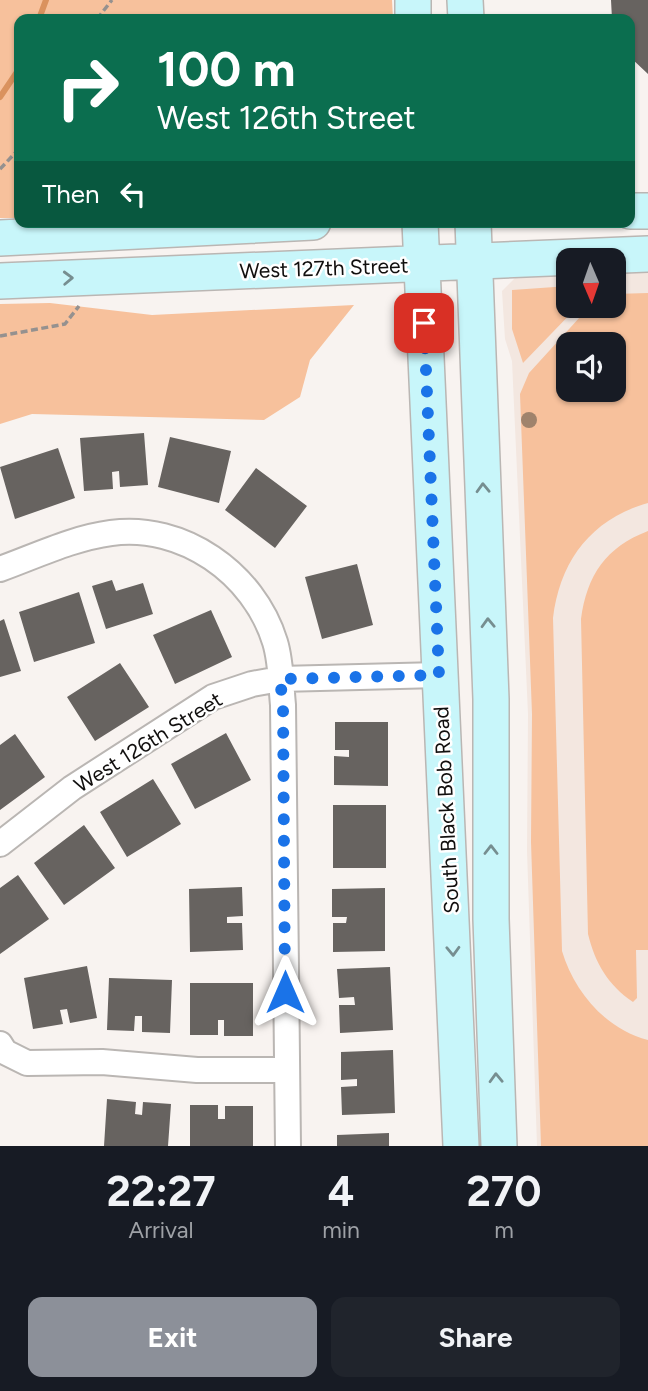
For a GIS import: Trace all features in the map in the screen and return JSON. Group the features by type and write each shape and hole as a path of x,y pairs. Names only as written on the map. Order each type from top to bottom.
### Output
{"main road":[{"path":"0,237 188,228"},
{"name":"South Black Bob Road","path":"420,228 461,1146"},
{"name":"South Black Bob Road","path":"473,228 490,686 491,919 499,1146"},
{"name":"West 127th Street","path":"0,281 648,254"}],"street":[{"path":"0,569 71,542 111,533 138,531 175,537 197,546 247,592 275,643 283,705 288,1146"},
{"name":"West 126th Street","path":"0,844 72,788 213,697 252,684 280,679 439,675"},
{"path":"0,1044 5,1052 26,1063 102,1062 197,1070 286,1070"}],"path":[{"path":"101,14 112,0"},
{"path":"0,336 65,324 83,300"}],"shaded area":[{"path":"0,0 392,0 393,14 14,14 14,218 0,218"},
{"path":"648,271 648,1146 537,1146 527,851 528,714 512,361 505,339 502,291 516,277 556,275 556,318 626,318 626,272"},
{"path":"556,287 556,318 566,318 523,363 512,329 512,290"},
{"path":"648,293 648,503 610,520 582,545 563,578 553,618 562,951 574,980 593,1006 618,1027 648,1040 648,1146 541,1146 531,842 532,714 520,394 529,373 556,343 556,402 626,402 626,332 566,332 579,318 626,318 626,294"},
{"path":"50,303 152,315 354,305 310,360 300,397 264,420 32,414 0,424 0,304"},
{"path":"648,531 648,950 636,950 637,998 633,1002 616,988 604,973 588,934 581,619 588,589 601,564 621,545"}],"building":[{"path":"611,0 648,0 648,74 635,62 635,14 612,14"},
{"path":"144,433 148,485 120,487 119,471 112,472 113,489 84,491 80,438"},
{"path":"170,437 231,451 219,503 158,487"},
{"path":"58,448 75,498 15,519 0,467"},
{"path":"256,468 307,506 275,548 225,510"},
{"path":"357,564 373,625 322,639 305,577"},
{"path":"112,580 116,591 143,583 153,614 106,629 92,586"},
{"path":"79,592 95,643 34,662 19,612"},
{"path":"211,610 232,657 175,684 153,635"},
{"path":"4,619 21,671 0,677 0,621"},
{"path":"120,663 149,707 95,741 67,697"},
{"path":"335,722 388,722 388,786 334,785 334,756 349,757 349,750 335,750"},
{"path":"226,733 251,780 195,809 171,764"},
{"path":"15,734 45,777 0,810 0,745"},
{"path":"153,779 181,824 127,857 100,812"},
{"path":"333,805 386,805 386,868 333,868"},
{"path":"84,825 115,868 64,905 34,863"},
{"path":"18,875 49,919 0,954 0,888"},
{"path":"242,887 243,916 227,917 227,923 242,923 243,950 190,952 189,889"},
{"path":"385,888 385,951 333,952 333,923 346,923 347,917 332,917 332,889"},
{"path":"87,966 97,1018 70,1023 67,1009 60,1010 63,1024 33,1029 24,978"},
{"path":"390,967 393,1030 340,1033 339,1005 355,1005 354,997 339,998 337,969"},
{"path":"109,978 172,980 170,1033 142,1032 142,1016 135,1016 134,1031 107,1030"},
{"path":"190,983 253,983 253,1036 224,1036 224,1020 218,1020 218,1035 190,1035"},
{"path":"393,1050 395,1113 342,1115 341,1087 357,1086 357,1079 341,1080 341,1052"},
{"path":"107,1099 136,1102 135,1114 142,1115 143,1102 171,1104 168,1146 104,1146"},
{"path":"190,1105 218,1105 218,1119 225,1119 225,1106 253,1106 253,1146 190,1146"},
{"path":"389,1133 389,1146 337,1146 337,1135"}],"waterway":[{"path":"41,14 46,0"},
{"path":"0,97 14,76"}],"route":[{"path":"285,992 283,705 280,679 439,675 424,323"}]}
